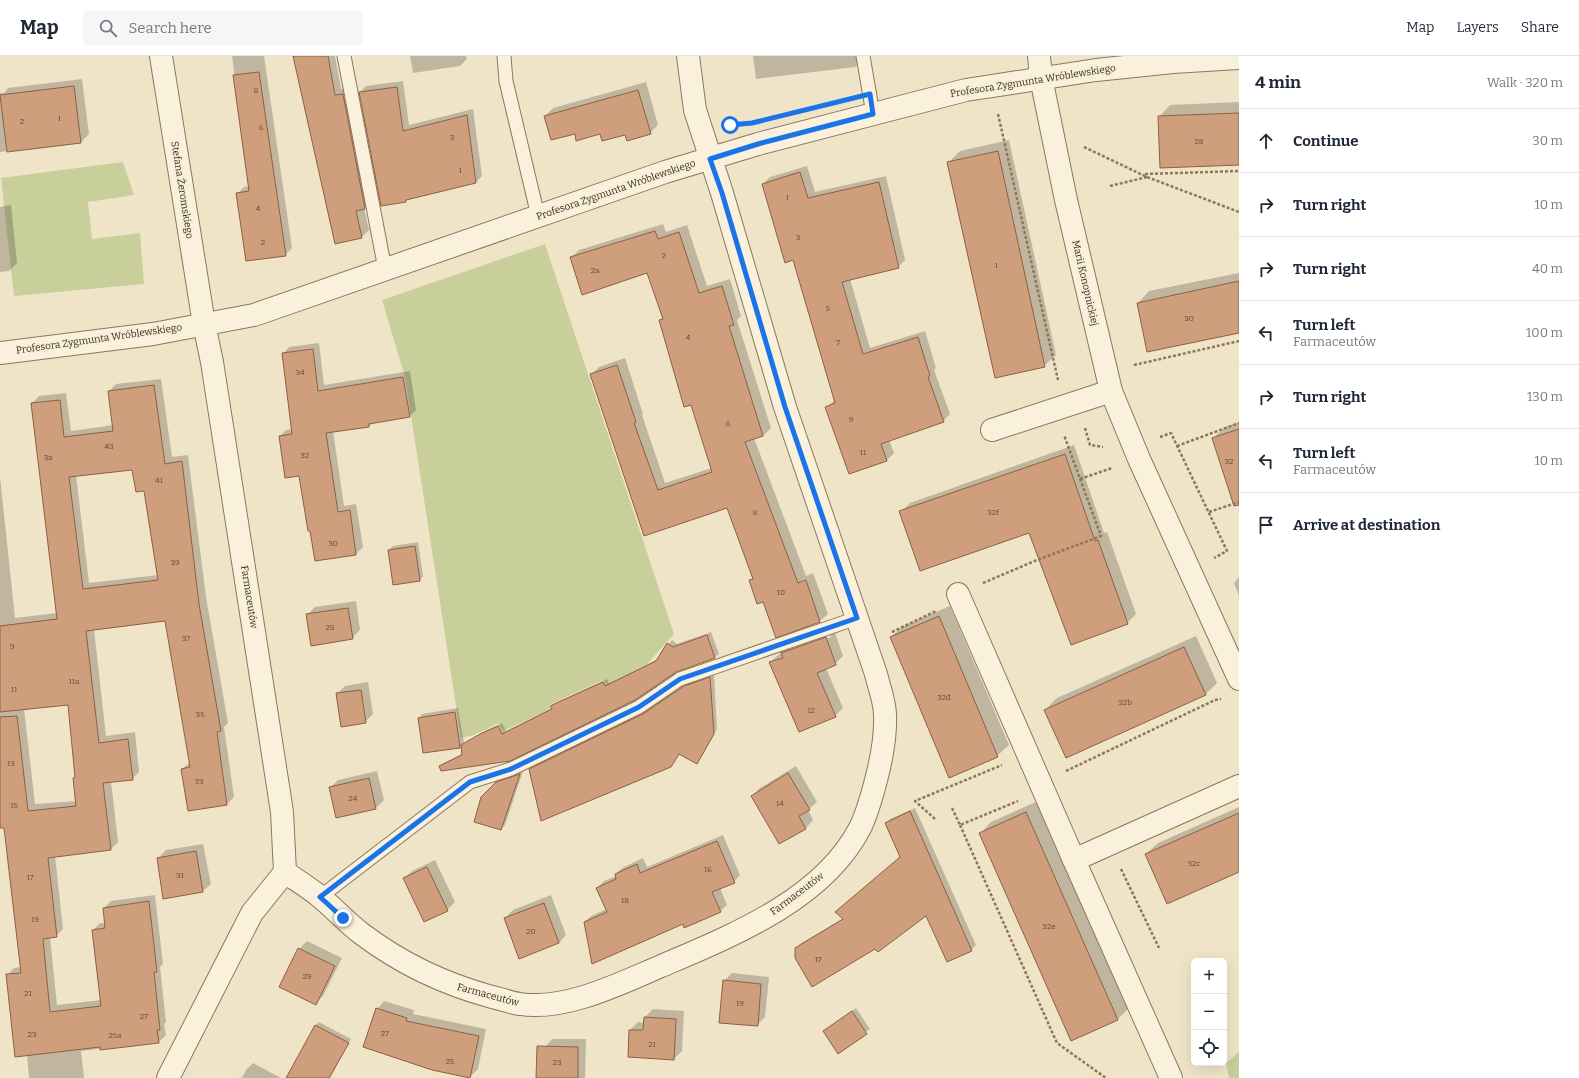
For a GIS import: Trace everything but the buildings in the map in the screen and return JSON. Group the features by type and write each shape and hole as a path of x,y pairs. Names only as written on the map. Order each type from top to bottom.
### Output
{"street":[{"name":"Stefana Żeromskiego","path":"162,56 204,324"},
{"name":"Farmaceutów","path":"204,324 214,377 282,812 285,872 320,897 361,933 386,951 412,966 435,978 462,989 521,1004 553,1004 604,991 768,916 807,889 829,869 860,828 870,804 882,758 885,714 876,674 785,407 722,193 710,159 696,110 688,56"},
{"name":"Marii Konopnickiej","path":"1039,56 1041,78 1051,132 1111,391 1139,459 1238,672"},
{"name":"Profesora Zygmunta Wróblewskiego","path":"0,353 153,334 254,315 665,172 758,144 966,90 1173,59 1239,58"},
{"path":"992,430 1111,391"},
{"path":"958,594 1171,1078"},
{"path":"1074,860 1239,786"},
{"path":"168,1078 252,913 285,872"}],"lane":[{"path":"344,56 385,269"},
{"path":"504,56 506,81 538,216"},
{"path":"863,56 873,114"},
{"path":"320,897 470,782 511,769 639,707 680,679 857,618"}],"path":[{"path":"998,113 1061,408 1062,432 1101,536"},
{"path":"1051,132 1147,177 1239,212"},
{"path":"1142,174 1239,171"},
{"path":"1110,186 1147,177"},
{"path":"1134,365 1239,341"},
{"path":"1177,446 1239,423"},
{"path":"1157,438 1171,433 1227,552 1208,562"},
{"path":"1080,479 1113,467"},
{"path":"1209,512 1239,502"},
{"path":"1040,783 1215,700 1223,699"},
{"path":"935,819 914,801 1003,764"},
{"path":"960,825 1057,1043 1106,1078"},
{"path":"1120,866 1159,948"}],"green space":[{"path":"123,162 134,195 88,202 92,239 140,233 144,284 14,296 1,178"},
{"path":"545,244 674,634 647,664 607,684 603,680 549,705 550,709 503,731 499,723 474,735 461,738 405,377 382,300"},
{"path":"1239,1052 1239,1078 1229,1078 1227,1062"}],"route":[{"path":"343,918 320,897 470,782 511,769 639,707 680,679 857,618 785,407 722,193 710,159 758,144 873,114 870,94 752,123 730,125"}]}
